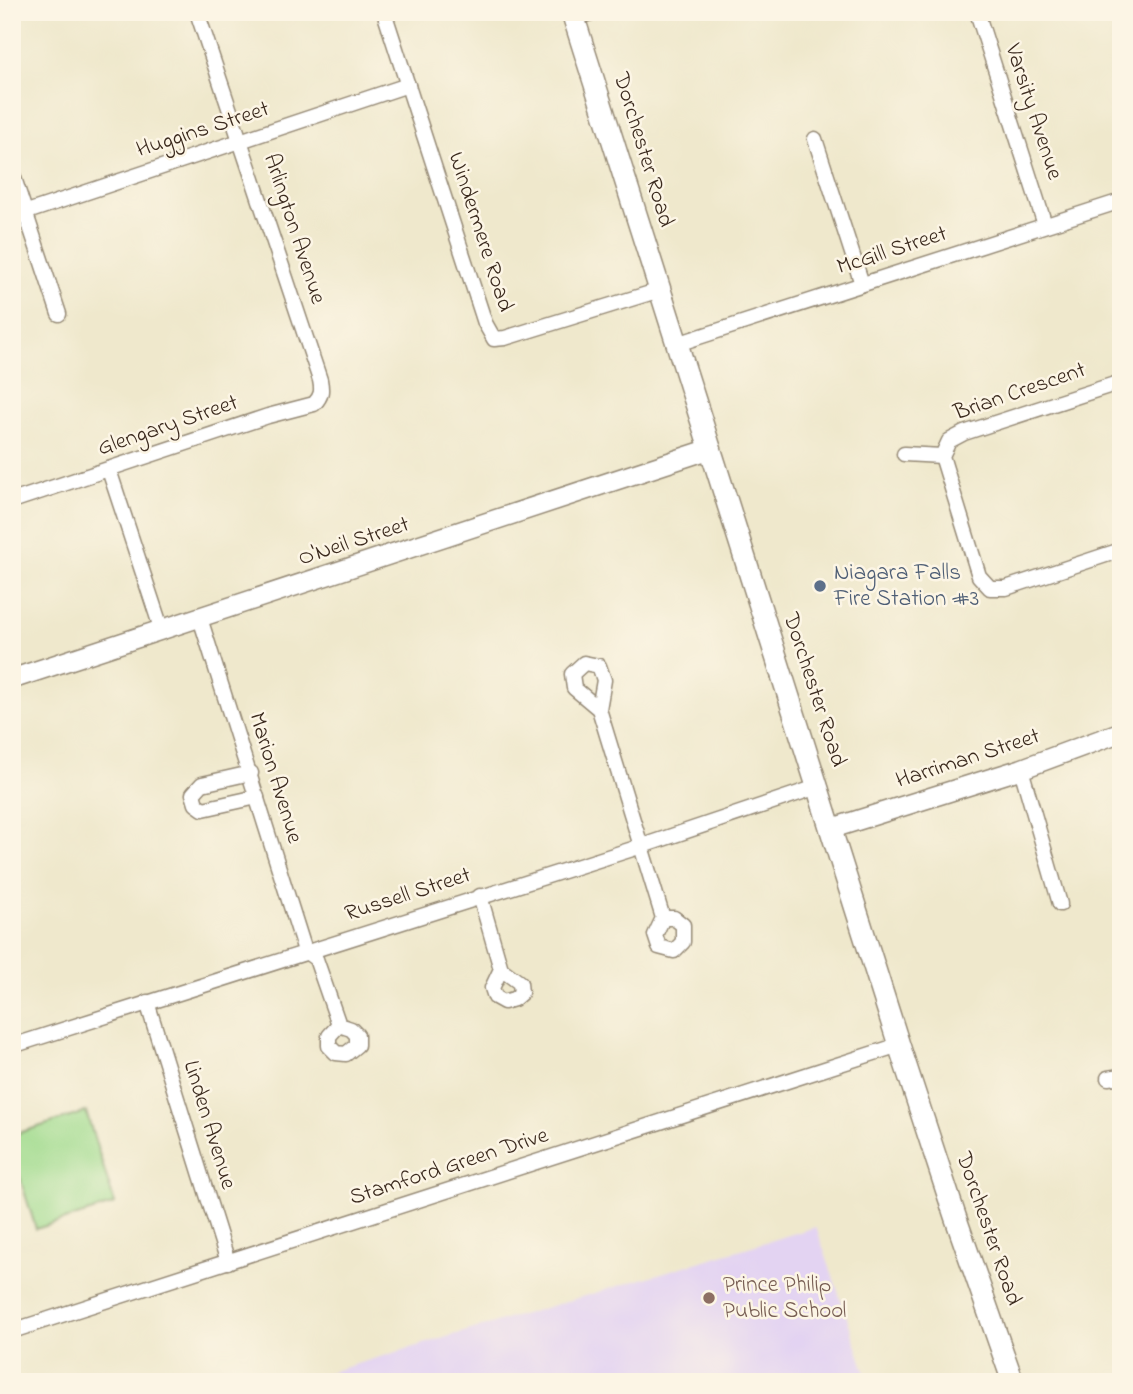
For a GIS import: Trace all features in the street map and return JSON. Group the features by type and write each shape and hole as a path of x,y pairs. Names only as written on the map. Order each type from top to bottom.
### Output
{"main road":[{"name":"Dorchester Road","path":"580,14 660,290 817,788 955,1216 1013,1382"}],"street":[{"name":"Arlington Avenue","path":"197,12 320,380"},
{"name":"Windermere Road","path":"384,12 485,323 494,339 505,338 660,290"},
{"name":"Varsity Avenue","path":"977,12 1045,225"},
{"name":"Huggins Street","path":"19,215 408,85"},
{"path":"815,139 862,284"},
{"path":"12,172 19,215 60,314"},
{"name":"McGill Street","path":"677,344 1121,201"},
{"name":"Glengary Street","path":"12,501 268,416 314,404 320,398 320,380"},
{"name":"Brian Crescent","path":"1121,382 964,433 949,441 942,456 979,576 990,588 1006,588 1121,551"},
{"name":"O'Neil Street","path":"12,679 710,449"},
{"name":"Brian Crescent","path":"904,454 942,456"},
{"path":"109,470 162,631"},
{"name":"Marion Avenue","path":"200,618 305,951 316,959 339,1025"},
{"path":"598,709 663,918"},
{"name":"Harriman Street","path":"830,829 1021,769 1121,732"},
{"path":"1021,769 1060,904"},
{"path":"251,773 202,784 194,794 196,804 203,808 257,797"},
{"name":"Russell Street","path":"12,1046 817,788"},
{"path":"480,896 501,969"},
{"name":"Linden Avenue","path":"147,1002 228,1262"},
{"name":"Stamford Green Drive","path":"12,1331 899,1045"}],"shaded area":[{"name":"Prince Philip Public School","path":"816,1227 869,1382 300,1382 340,1369"}],"green space":[{"path":"86,1112 115,1204 36,1229 12,1152 12,1135"}],"place":[{"name":"Niagara Falls Fire Station #3","path":"820,586"},
{"name":"Prince Philip Public School","path":"709,1298"}]}
